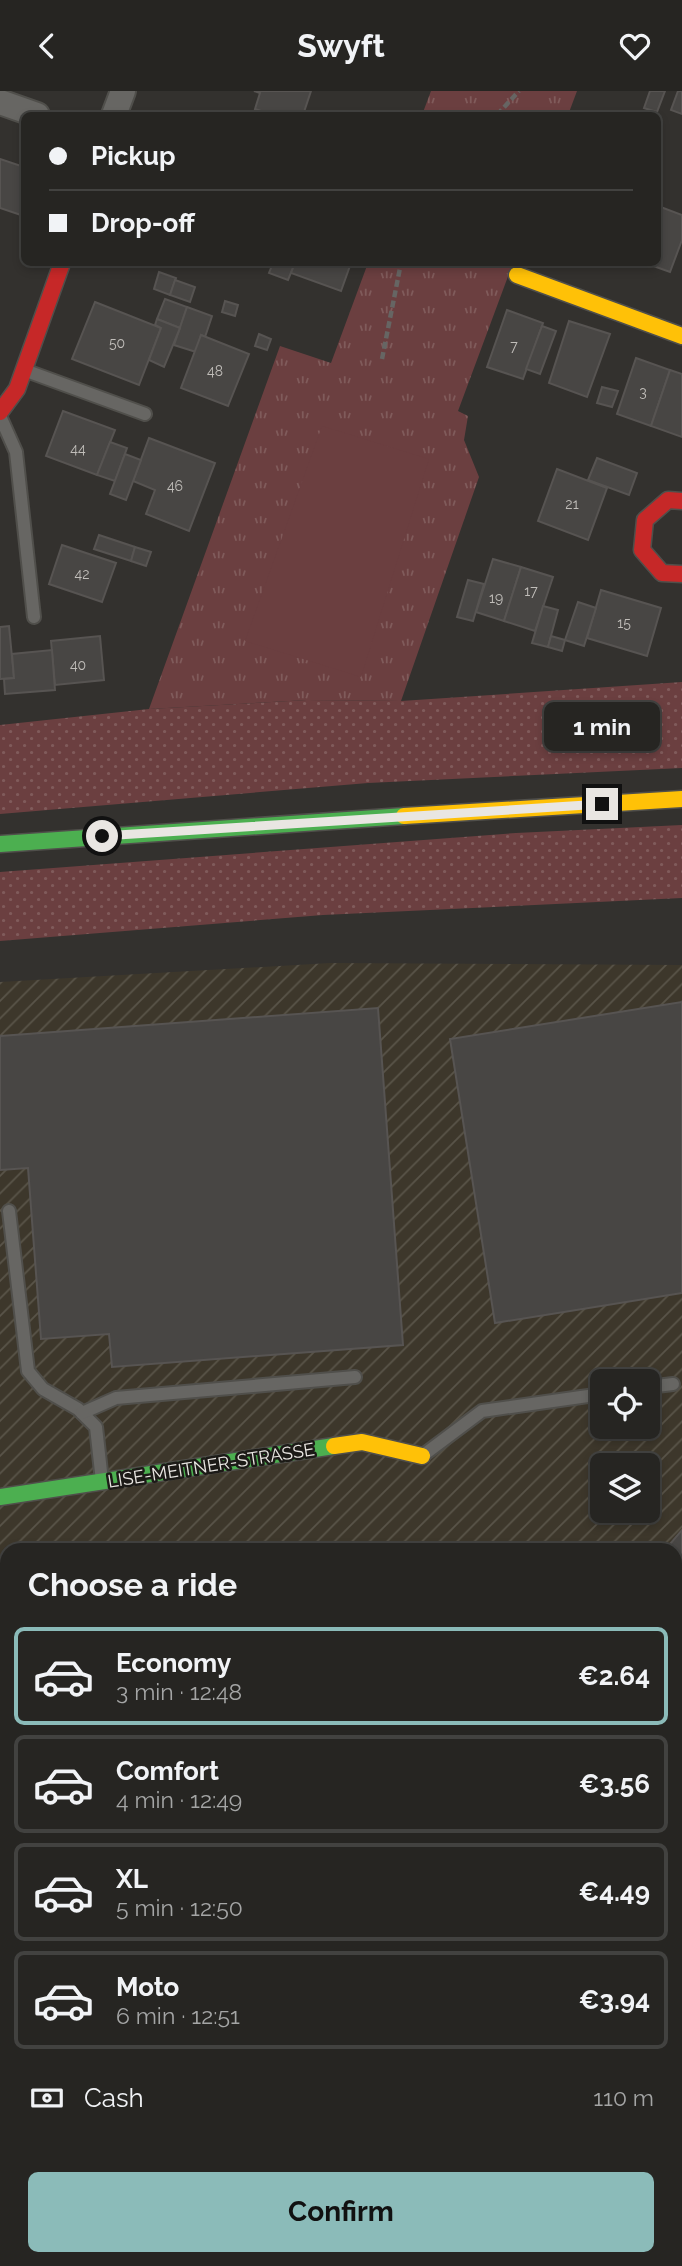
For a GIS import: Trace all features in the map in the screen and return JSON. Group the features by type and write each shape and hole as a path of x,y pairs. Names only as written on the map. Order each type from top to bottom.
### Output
{"street":[{"path":"115,112 123,91"},
{"path":"0,102 28,112"},
{"path":"0,414 17,389 61,266"},
{"path":"517,275 682,337"},
{"path":"682,501 668,500 645,520 642,550 662,573 682,574"},
{"path":"0,844 443,813 682,800"},
{"name":"LISE-MEITNER-STRASSE","path":"0,1497 362,1442 422,1456"}],"lane":[{"path":"24,370 145,414"},
{"path":"0,414 16,453 34,617"},
{"path":"9,1211 28,1371 43,1389 82,1413 96,1427 102,1482"},
{"path":"82,1413 117,1398 355,1377"},
{"path":"660,1386 673,1384"},
{"path":"422,1456 482,1411 590,1396"}],"path":[{"path":"500,112 519,91"},
{"path":"382,359 400,266"}],"shaded area":[{"path":"330,963 682,965 682,1543 0,1543 0,982"}],"green space":[{"path":"431,91 577,91 569,112 423,112"},
{"path":"367,266 512,266 458,411 468,416 464,440 479,477 401,701 307,700 149,709 280,346 331,363"},
{"path":"322,426 429,459 361,677 245,641"},
{"path":"682,682 682,768 368,783 0,814 0,725 149,709 307,700 401,701"},
{"path":"682,825 682,898 323,915 0,941 0,872 516,833"}],"building":[{"path":"254,91 311,91 304,112 264,112 255,109 260,93"},
{"path":"650,91 665,91 657,112 644,108"},
{"path":"678,91 682,91 682,114 671,110"},
{"path":"0,159 21,166 21,215 0,208"},
{"path":"661,207 682,215 682,240 670,272 653,266 661,266"},
{"path":"272,266 294,266 288,280 269,273"},
{"path":"294,266 350,266 341,291 291,273"},
{"path":"159,272 176,278 170,295 154,289"},
{"path":"175,280 195,287 190,302 170,295"},
{"path":"165,299 187,307 180,328 157,319"},
{"path":"225,301 238,305 235,316 222,312"},
{"path":"95,302 161,328 139,385 72,359"},
{"path":"187,307 212,316 205,337 201,335 196,352 174,345"},
{"path":"507,310 543,323 523,379 487,367"},
{"path":"157,319 180,328 164,367 149,360 161,328 155,325"},
{"path":"569,321 610,334 587,397 549,383"},
{"path":"542,326 556,331 540,374 526,369"},
{"path":"259,334 271,339 267,350 255,346"},
{"path":"201,335 249,354 228,406 181,388"},
{"path":"636,358 670,370 651,426 617,414"},
{"path":"670,370 682,374 682,437 651,426"},
{"path":"602,387 618,391 612,407 597,403"},
{"path":"63,411 115,430 97,475 46,456"},
{"path":"149,438 215,463 189,531 146,514 155,490 133,481"},
{"path":"110,442 127,448 115,481 97,475"},
{"path":"125,454 141,460 126,500 110,494"},
{"path":"597,458 637,473 629,495 588,480"},
{"path":"557,469 607,488 588,540 538,521"},
{"path":"99,535 135,547 131,561 94,549"},
{"path":"62,545 116,563 102,602 49,584"},
{"path":"135,547 151,552 146,566 131,561"},
{"path":"493,559 521,567 504,621 476,612"},
{"path":"521,567 553,577 535,631 504,621"},
{"path":"468,580 484,584 473,621 457,617"},
{"path":"601,590 661,608 647,656 587,638"},
{"path":"578,602 596,608 584,646 565,640"},
{"path":"543,606 558,610 548,647 532,643"},
{"path":"9,626 14,678 0,679 0,627"},
{"path":"100,636 104,680 55,685 51,641"},
{"path":"551,636 565,640 562,651 548,647"},
{"path":"52,650 55,690 5,694 4,679 14,678 12,654"},
{"path":"682,1002 682,1293 495,1323 450,1039"},
{"path":"378,1008 403,1345 112,1367 109,1334 41,1339 28,1168 0,1170 0,1036"},
{"path":"682,1530 682,1543 671,1543"}],"traffic: fast":[{"path":"0,844 404,816"},
{"path":"0,1497 334,1446"}],"traffic: slow":[{"path":"517,275 682,336"},
{"path":"404,816 682,799"},
{"path":"334,1446 362,1442 422,1456"}],"traffic: jam":[{"path":"0,412 17,389 61,266"},
{"path":"682,501 668,500 645,520 642,550 662,573 682,574"}],"route":[{"path":"102,836 602,804"}]}
